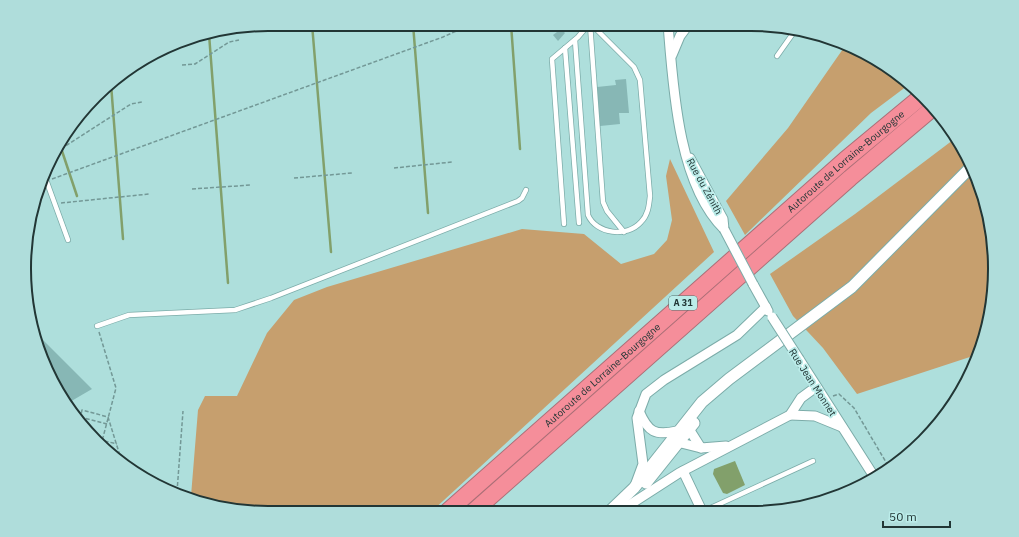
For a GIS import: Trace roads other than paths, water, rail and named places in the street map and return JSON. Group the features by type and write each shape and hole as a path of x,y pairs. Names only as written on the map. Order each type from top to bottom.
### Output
{"highway":[{"name":"Autoroute de Lorraine-Bourgogne","path":"454,506 845,160 917,100"},
{"name":"Autoroute de Lorraine-Bourgogne","path":"480,506 850,178 929,112"}],"street":[{"name":"Rue du Zénith","path":"669,31 675,106 691,175 714,220 724,229 753,284"},
{"path":"671,58 680,36 684,31"},
{"path":"615,506 634,488 676,438 702,402 721,385 852,287 967,171"},
{"name":"Rue Jean Monnet","path":"753,284 772,317 871,472"},
{"path":"634,488 643,464 637,424 643,399 656,385 737,335 766,307"},
{"path":"621,506 657,470 676,438 689,428 721,385"},
{"path":"628,506 684,471 790,415 801,398 816,387"},
{"path":"639,411 643,420 654,432 676,438 701,448 718,448 735,444"},
{"path":"790,415 815,416 842,427"},
{"path":"689,428 701,448"},
{"path":"684,471 701,506"}],"lane":[{"path":"564,224 552,59 583,31"},
{"path":"591,31 604,202 606,211 624,232"},
{"path":"574,40 588,215 594,224 604,229 612,232 624,232 636,227 642,221 646,214 649,201 640,80 634,67 597,31"},
{"path":"777,56 792,35"},
{"path":"565,48 579,223"},
{"path":"47,183 68,240"},
{"path":"97,326 129,315 235,310 271,298 518,201 522,198 526,190"},
{"path":"714,506 813,462"}],"waterway":[{"path":"313,31 331,252"},
{"path":"414,31 428,213"},
{"path":"512,31 520,149"},
{"path":"209,39 228,283"},
{"path":"112,90 123,239"},
{"path":"62,151 77,196"}]}
